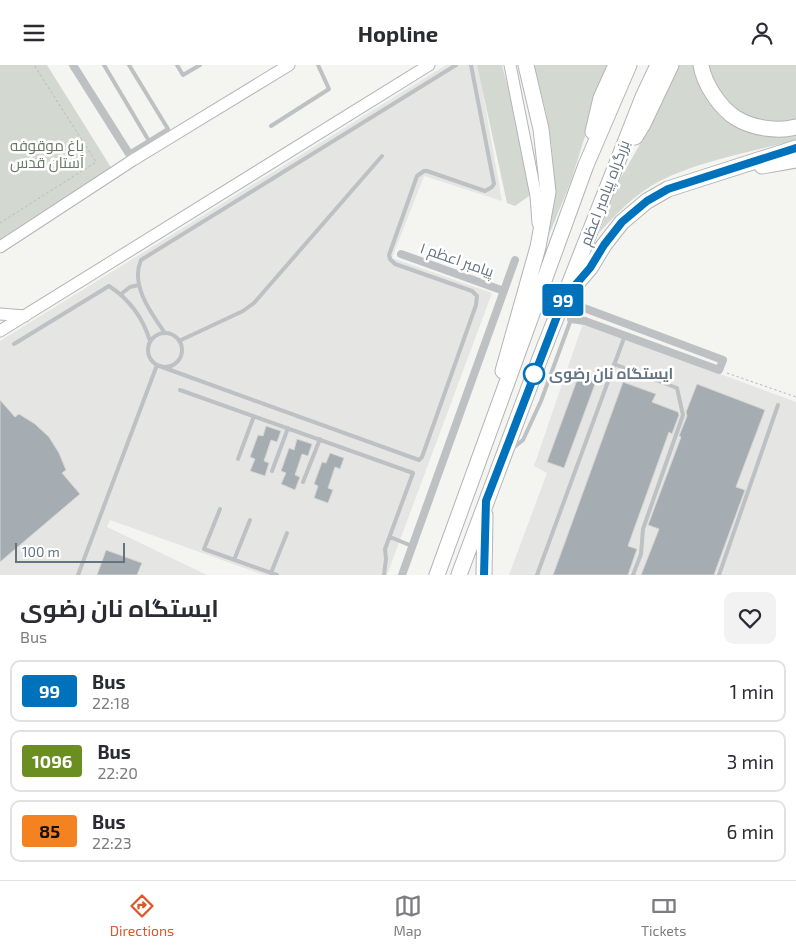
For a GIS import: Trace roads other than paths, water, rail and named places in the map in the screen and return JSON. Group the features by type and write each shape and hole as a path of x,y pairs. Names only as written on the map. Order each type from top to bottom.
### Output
{"highway":[{"path":"498,407 504,363 538,247 548,192 541,129 526,65"},
{"path":"586,165 601,98 616,65"},
{"name":"بزرگراه پیامبر اعظم","path":"437,575 586,165 629,65"},
{"name":"بزرگراه پیامبر اعظم","path":"459,575 504,455 570,302 616,165 658,65"},
{"path":"616,165 643,124 671,65"},
{"path":"701,65 702,74 714,96 736,118 764,129 796,127"},
{"path":"570,302 604,245 622,222 647,201 668,189 796,148"},
{"path":"733,169 786,163 796,160"},
{"path":"484,575 486,501"}],"street":[{"path":"73,65 131,157"},
{"path":"0,247 131,157 289,65"},
{"path":"0,331 430,65"},
{"path":"510,65 536,195 538,247"},
{"name":"پیامبر اعظم ۱","path":"400,255 504,291"},
{"path":"402,575 515,260"},
{"path":"570,302 723,360 719,370 624,337 585,321 571,319"},
{"path":"0,314 25,316"},
{"path":"624,337 629,324"}],"lane":[{"path":"104,65 149,141"},
{"path":"129,65 168,129 149,141 131,157"},
{"path":"177,65 184,75 200,65"},
{"path":"271,126 329,89 318,65"},
{"path":"165,333 141,293 137,269 141,260 456,65"},
{"path":"162,367 173,365 177,362 182,352 179,341 165,333 159,334 150,341 148,346 149,357 157,365 162,367 419,459 422,457 476,305 477,296 472,291 395,265 389,255 418,176 421,173 427,171 485,191 494,184 471,65"},
{"path":"179,341 243,311 254,303 382,156"},
{"path":"121,294 130,287 140,285"},
{"path":"14,344 109,286 128,301 147,330 150,341"},
{"path":"504,455 523,440 541,401 571,319 570,302"},
{"path":"537,575 624,337"},
{"path":"614,364 676,388 683,415 643,529 641,555 633,575"},
{"path":"78,575 157,365"},
{"path":"180,390 413,473 385,549 384,575"},
{"path":"719,575 778,405"},
{"path":"238,459 254,416"},
{"path":"272,471 288,428"},
{"path":"303,482 320,439"},
{"path":"220,509 204,549 277,575"},
{"path":"234,560 250,520"},
{"path":"271,573 287,533"},
{"path":"390,537 412,546"}],"place":[{"name":"ایستگاه نان رضوی","path":"534,374"}],"park label":[{"name":"باغ موقوفه آستان قدس","path":"47,154"}]}
